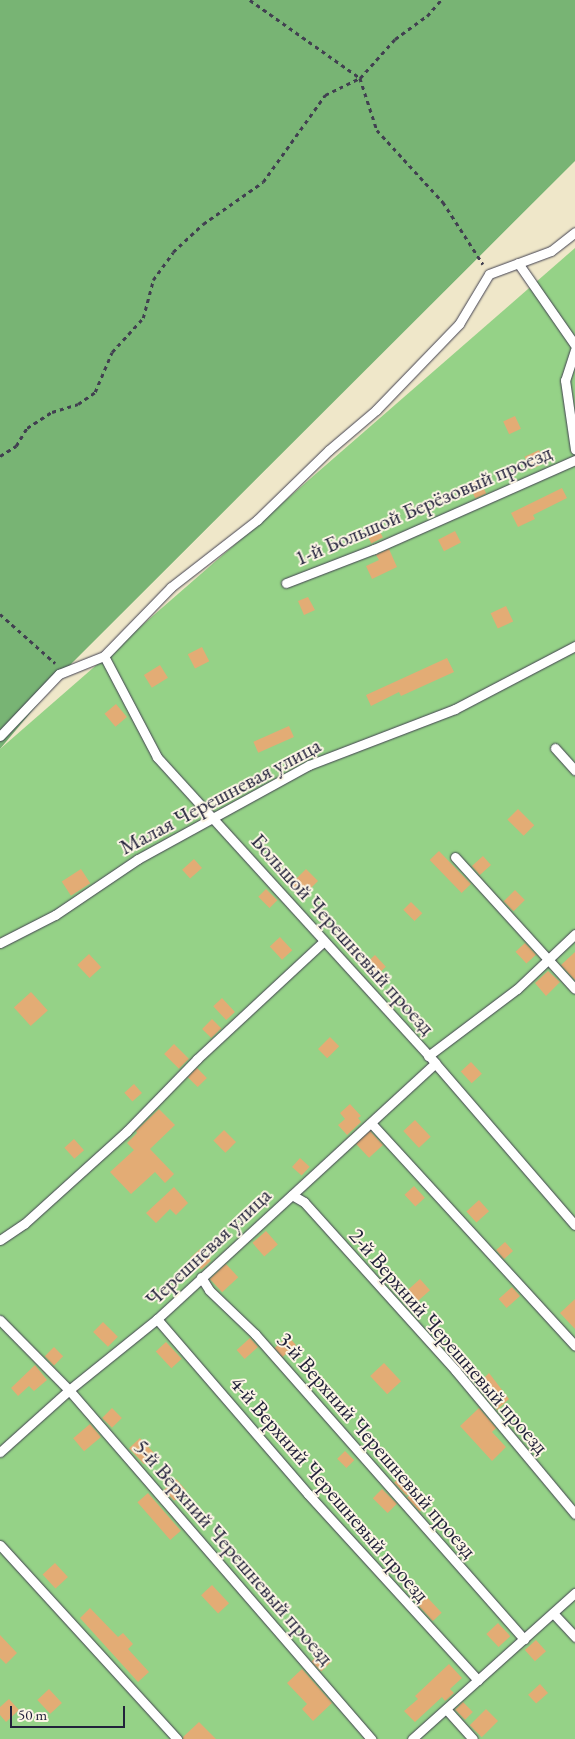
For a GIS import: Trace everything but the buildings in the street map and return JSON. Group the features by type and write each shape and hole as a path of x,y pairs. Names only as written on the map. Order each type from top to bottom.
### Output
{"lane":[{"path":"0,736 59,674 104,656 171,587 257,520 329,450 376,410 459,324 489,274 551,251 575,232"},
{"path":"518,263 575,345"},
{"path":"575,350 564,380 575,449"},
{"name":"1-й Большой Берёзовый проезд","path":"286,584 374,550 575,460"},
{"name":"Малая Черешневая улица","path":"0,943 55,915 138,859 214,819 309,765 454,709 575,646"},
{"name":"Большой Черешневый проезд","path":"104,656 158,757 431,1059 575,1225"},
{"path":"555,748 575,770"},
{"path":"454,858 502,912 548,957 575,989"},
{"name":"Черешневая улица","path":"0,1452 69,1390 157,1319 370,1123 431,1059 517,989 548,957 575,934"},
{"path":"0,1240 24,1224 127,1132 197,1059 324,940"},
{"path":"370,1123 575,1346"},
{"name":"2-й Верхний Черешневый проезд","path":"292,1194 304,1202 456,1371 575,1514"},
{"name":"3-й Верхний Черешневый проезд","path":"201,1277 209,1290 255,1334 524,1639"},
{"name":"4-й Верхний Черешневый проезд","path":"157,1319 327,1515 478,1680"},
{"name":"5-й Верхний Черешневый проезд","path":"0,1320 69,1390 371,1739"},
{"path":"0,1545 177,1739"},
{"path":"412,1739 575,1594"},
{"path":"553,1613 575,1637"},
{"path":"446,1709 473,1739"}],"path":[{"path":"250,0 360,78 377,130 442,202 489,274"},
{"path":"0,456 16,446 27,428 52,412 78,404 95,392 112,352 143,318 153,280 173,252 203,224 263,182 325,95 360,78 395,39 427,16 441,0"},
{"path":"0,614 54,662 59,674"}],"green space":[{"path":"0,0 575,0 575,161 72,663 0,749"},
{"path":"575,248 575,1739 0,1739 0,749"}]}
